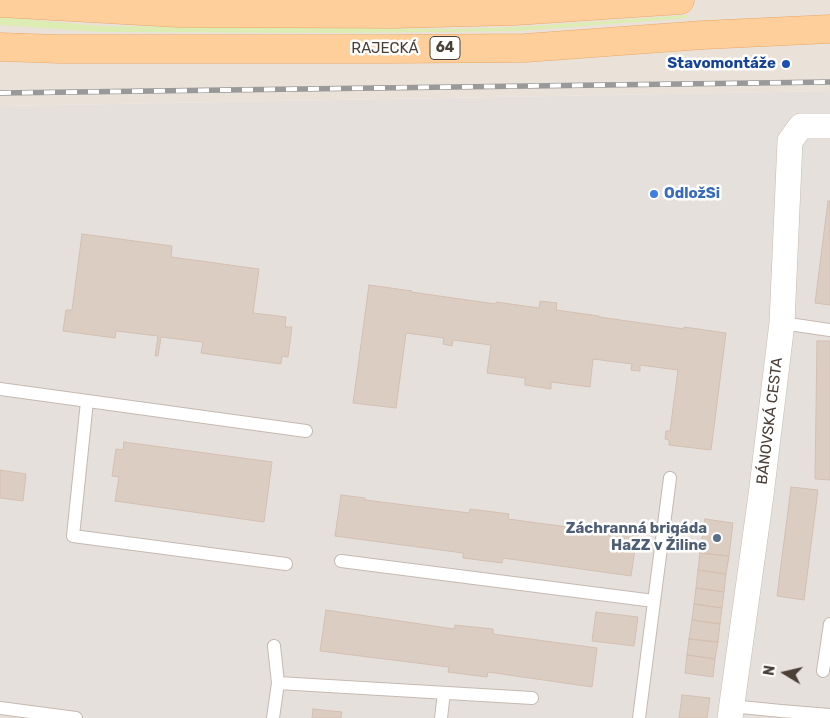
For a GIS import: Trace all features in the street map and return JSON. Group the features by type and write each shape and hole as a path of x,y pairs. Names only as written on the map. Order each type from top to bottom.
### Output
{"main road":[{"path":"0,3 177,13 393,14 515,11 674,0"},
{"name":"RAJECKÁ","path":"0,47 59,49 525,48 703,35 830,29"}],"street":[{"name":"BÁNOVSKÁ CESTA","path":"730,712 761,495 782,323 790,142 801,126 830,126"}],"lane":[{"path":"782,323 830,330"},
{"path":"0,389 306,431"},
{"path":"87,401 73,536 286,564"},
{"path":"639,718 670,478"},
{"path":"341,560 654,601"},
{"path":"823,671 830,624"},
{"path":"273,718 278,683 274,646"},
{"path":"278,683 532,698"},
{"path":"441,718 444,693"},
{"path":"0,708 76,718"},
{"path":"730,712 781,711 830,715"}],"shaded area":[{"path":"0,0 830,0 830,91 0,106"},
{"path":"830,91 830,718 0,718 0,106"}],"green space":[{"path":"688,15 688,18 520,31 351,33 99,32 0,25 0,17 101,26 456,29 519,27"}],"building":[{"path":"828,201 830,201 830,305 815,303"},
{"path":"82,234 172,246 171,257 259,269 253,313 286,317 285,327 292,327 288,357 282,356 281,364 201,353 203,342 161,337 158,356 155,356 158,336 116,331 115,338 63,331 66,310 72,310"},
{"path":"369,285 496,304 496,302 539,308 540,301 557,303 556,310 684,329 684,327 726,333 711,450 669,445 669,440 665,439 666,431 670,431 678,370 640,365 640,371 631,370 632,364 593,359 590,387 551,382 551,389 525,385 525,378 487,373 491,345 453,340 452,346 443,344 444,338 406,333 396,408 353,403"},
{"path":"817,341 830,341 830,480 815,479"},
{"path":"124,442 272,462 264,522 115,501 119,477 112,476 116,449 123,450"},
{"path":"0,470 26,474 23,501 0,498"},
{"path":"791,487 818,490 804,600 777,596"},
{"path":"341,495 365,498 365,500 469,513 470,509 509,514 508,519 637,535 631,576 503,558 502,563 463,558 463,553 335,536"},
{"name":"Záchranná brigáda HaZZ v Žiline","path":"705,519 733,523 729,556 700,553"},
{"path":"700,553 729,556 726,574 698,570"},
{"path":"698,570 726,574 724,592 696,588"},
{"path":"696,588 724,592 722,608 694,604"},
{"path":"694,604 722,608 720,624 692,620"},
{"path":"326,610 454,629 455,625 493,629 493,634 597,648 592,687 488,672 487,677 448,672 449,667 320,651"},
{"path":"596,612 638,617 634,646 592,641"},
{"path":"692,620 720,624 718,642 689,639"},
{"path":"689,639 718,642 715,659 687,655"},
{"path":"687,655 715,659 713,677 685,673"},
{"path":"682,695 710,698 707,718 679,718"},
{"path":"313,709 342,712 341,718 312,718"}],"railway":[{"path":"0,93 830,82"}],"place":[{"name":"Stavomontáže","path":"786,64"},
{"name":"OdložSi","path":"654,194"},
{"name":"Záchranná brigáda HaZZ v Žiline","path":"717,538"}]}
